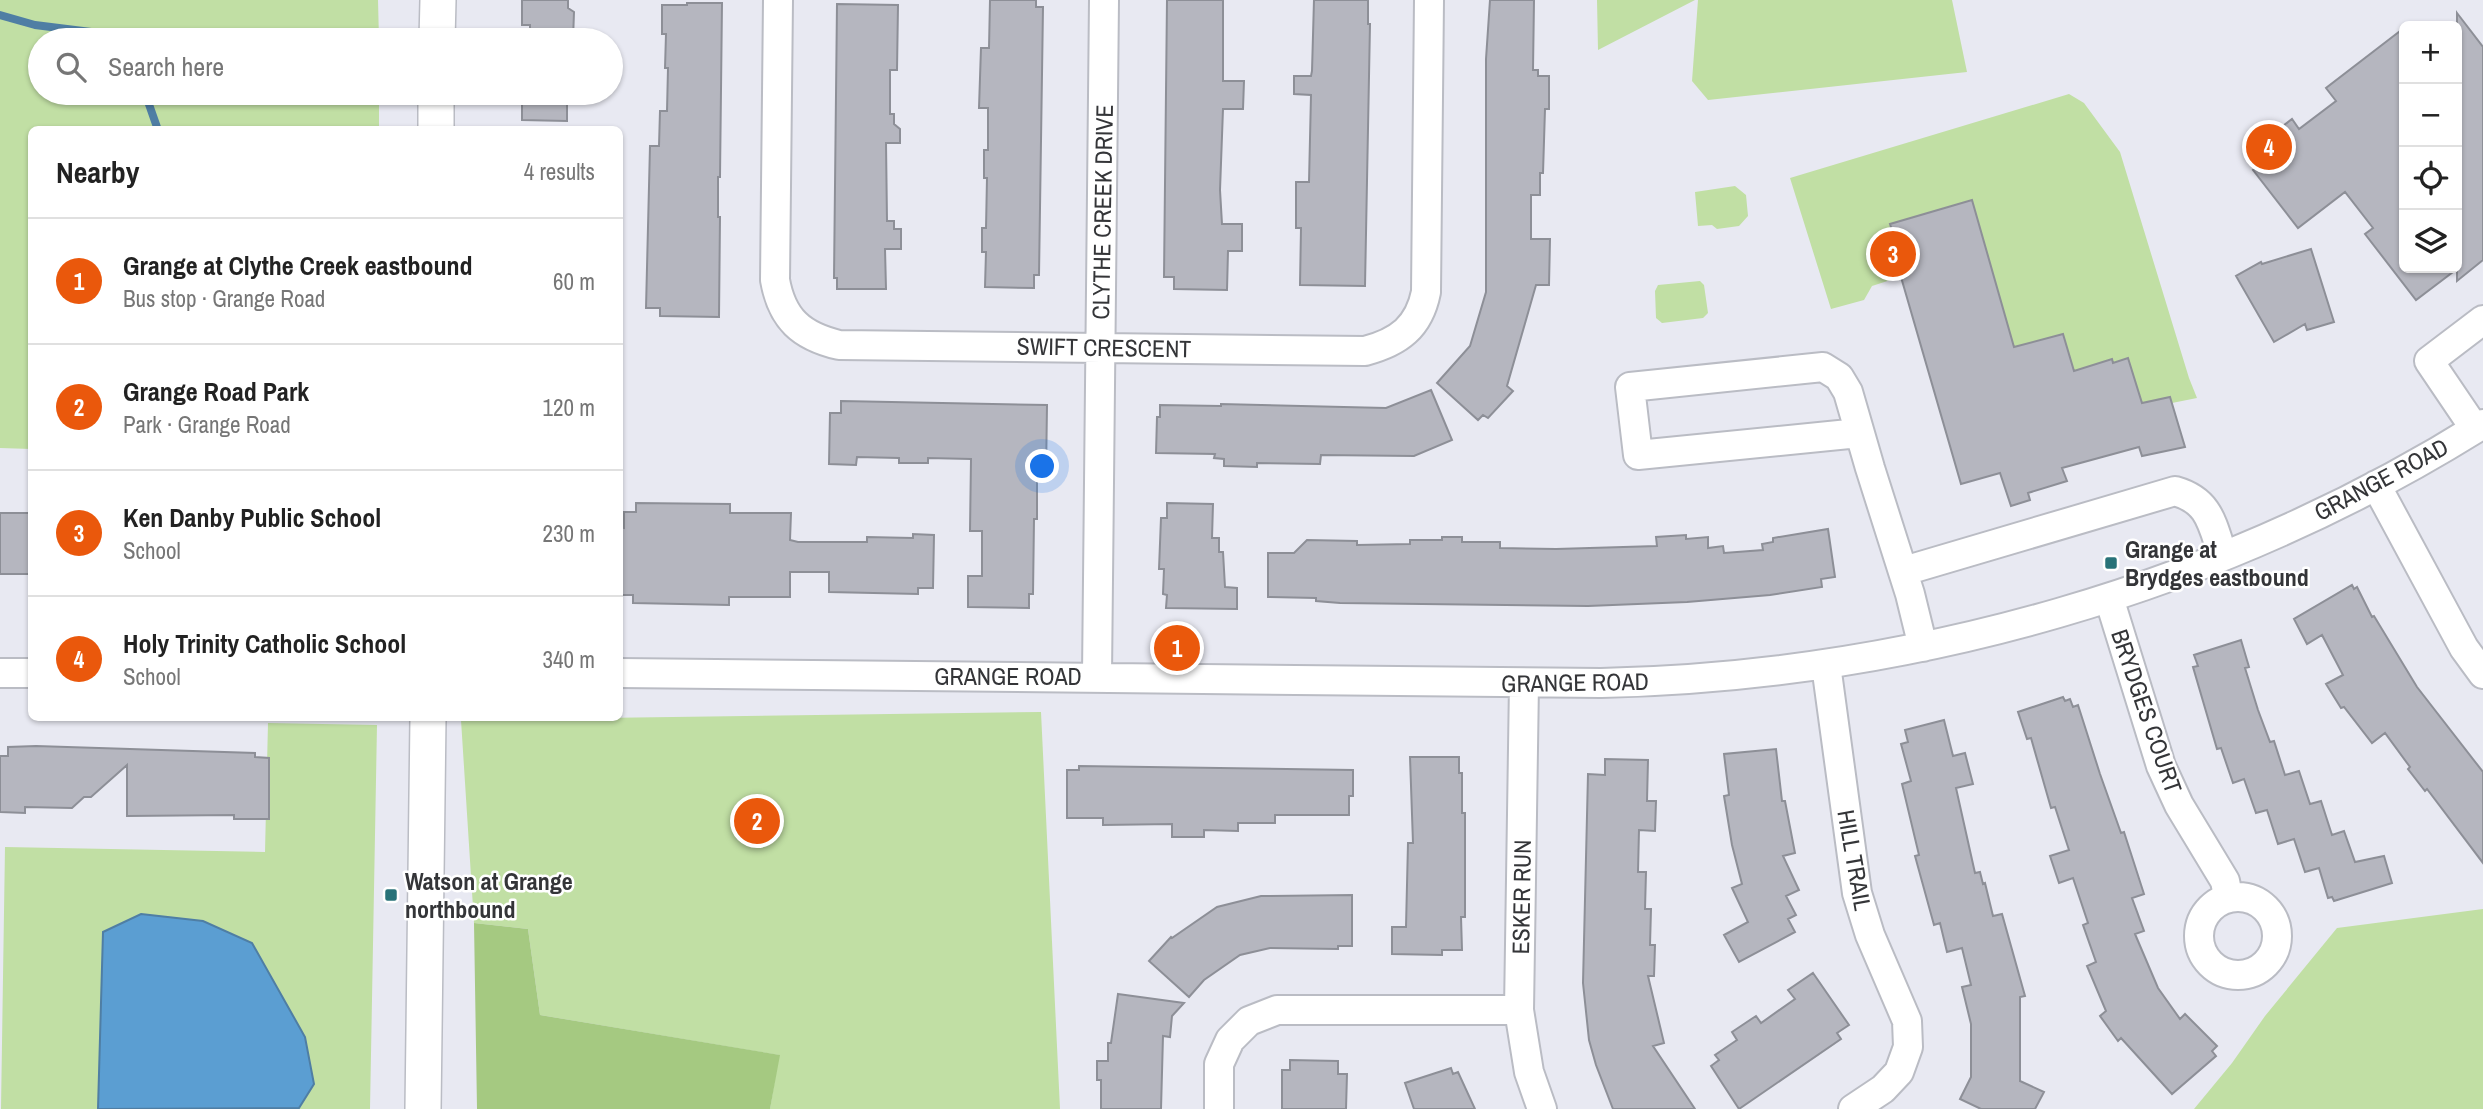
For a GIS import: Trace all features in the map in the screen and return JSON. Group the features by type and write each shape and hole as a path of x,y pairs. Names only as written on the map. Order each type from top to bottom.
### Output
{"main road":[{"path":"437,28 438,0"},
{"path":"436,105 436,126"},
{"path":"423,1109 428,721"}],"street":[{"name":"SWIFT CRESCENT","path":"778,0 775,280 778,299 801,330 818,340 839,345 1365,351 1382,346 1412,326 1422,310 1426,292 1429,0"},
{"name":"CLYTHE CREEK DRIVE","path":"1097,677 1104,0"},
{"path":"2479,427 2429,362 2483,320"},
{"path":"1859,433 1637,455 1630,387 1823,367 1839,377 1848,391 1904,571 1923,647"},
{"name":"GRANGE ROAD","path":"623,673 1524,683 1643,682 1826,665 1923,647 2109,598 2223,556 2376,485 2479,427"},
{"path":"2376,485 2464,648 2483,674"},
{"path":"1904,571 2175,491 2199,501 2208,514 2223,556"},
{"name":"BRYDGES COURT","path":"2109,598 2161,766 2179,805 2225,881 2228,896"},
{"name":"HILL TRAIL","path":"1826,665 1857,893 1870,935 1907,1021 1908,1047 1899,1072 1883,1089 1853,1109"},
{"path":"0,673 28,673"},
{"name":"ESKER RUN","path":"1524,683 1519,1010 1529,1072 1542,1109"},
{"path":"1219,1109 1219,1064 1230,1040 1249,1021 1277,1010 1519,1010"}],"green space":[{"path":"0,0 378,0 379,28 28,28 28,105 379,105 379,126 28,126 28,449 0,448"},
{"path":"1597,0 1695,0 1598,50"},
{"path":"1698,0 1952,0 1967,72 1708,100 1692,81"},
{"path":"2069,94 2084,103 2120,152 2197,398 2172,403 2169,397 2142,403 2128,358 2113,363 2112,359 2074,371 2063,334 2014,347 1972,200 1891,224 1906,275 1872,286 1864,300 1831,309 1790,178"},
{"path":"1735,186 1746,195 1748,216 1739,226 1717,229 1712,225 1698,226 1695,192"},
{"path":"1700,281 1704,285 1708,313 1703,318 1662,323 1656,318 1655,291 1658,285"},
{"path":"1041,712 1060,1109 770,1109 779,1055 540,1015 528,929 474,923 461,721 623,721 623,718"},
{"path":"268,723 377,725 370,1109 1,1109 5,847 265,852"},
{"path":"2483,909 2483,1109 2194,1109 2337,928"},
{"path":"474,923 528,929 540,1015 780,1055 770,1109 477,1109"}],"water":[{"path":"141,914 203,921 252,943 305,1037 314,1084 299,1108 98,1109 103,932"}],"building":[{"path":"522,0 568,0 568,8 574,12 573,28 530,28 530,25 522,25"},
{"path":"990,0 1036,0 1036,7 1043,7 1039,275 1034,275 1034,288 985,287 986,252 982,252 982,228 986,228 987,178 984,178 984,150 988,150 988,108 979,108 981,48 989,48"},
{"path":"1167,0 1223,0 1223,81 1244,81 1243,109 1223,109 1220,190 1222,224 1242,224 1242,251 1228,251 1227,290 1174,289 1174,277 1164,277"},
{"path":"1314,0 1368,0 1370,24 1365,286 1300,285 1301,228 1296,228 1296,182 1309,182 1311,95 1294,94 1294,76 1311,76"},
{"path":"1490,0 1534,0 1533,70 1538,70 1538,76 1549,76 1549,109 1545,109 1540,195 1531,195 1531,239 1550,239 1549,285 1536,285 1507,386 1513,391 1488,418 1483,415 1478,420 1437,383 1470,346 1486,292 1486,59"},
{"path":"722,3 718,177 719,317 660,316 660,308 646,308 650,146 659,146 660,111 667,111 668,68 665,68 666,34 662,34 662,5"},
{"path":"837,4 898,5 897,70 890,70 890,114 894,114 894,124 900,129 900,143 886,143 887,221 894,221 894,229 901,229 901,249 885,249 886,289 837,289 837,278 834,278"},
{"path":"2457,13 2483,47 2483,260 2457,281 2457,273 2462,273 2462,21 2457,21"},
{"path":"2399,32 2399,273 2452,273 2416,300 2365,234 2373,228 2345,192 2298,228 2253,170 2267,160 2257,146 2292,119 2299,129 2336,101 2326,88"},
{"path":"522,105 567,105 567,121 522,120"},
{"path":"1972,200 2014,347 2063,334 2074,371 2112,359 2113,363 2128,358 2142,403 2170,397 2185,447 2142,456 2139,447 2062,468 2067,481 2028,493 2030,500 2011,506 2000,473 1961,484 1901,277 1906,275 1890,224"},
{"path":"2311,249 2334,322 2307,330 2305,324 2274,342 2236,276 2261,262 2262,264"},
{"path":"1431,390 1452,440 1414,456 1321,455 1320,464 1257,463 1257,467 1224,466 1224,459 1214,458 1215,454 1156,453 1160,405 1386,408"},
{"path":"841,401 1047,405 1046,475 1037,475 1033,594 1029,594 1029,608 968,607 968,576 982,576 982,531 970,531 971,459 928,458 928,463 899,463 899,458 857,457 856,465 829,464 830,413 841,413"},
{"path":"636,503 730,504 730,513 791,513 790,540 798,542 867,542 867,537 913,538 913,534 934,535 933,588 918,588 918,594 829,592 829,572 790,572 790,597 729,597 729,605 633,603 633,595 623,595 623,528 624,512 636,512"},
{"path":"1167,503 1213,504 1212,538 1219,538 1219,552 1223,552 1225,587 1237,588 1237,609 1166,608 1167,595 1163,594 1164,569 1159,569 1161,518 1167,518"},
{"path":"0,513 28,513 28,574 0,574"},
{"path":"1828,529 1835,577 1821,579 1822,587 1770,595 1588,606 1340,603 1316,601 1316,598 1268,597 1268,553 1294,553 1307,540 1357,541 1357,545 1410,544 1410,540 1462,537 1462,542 1500,542 1500,548 1556,549 1657,546 1656,537 1686,535 1686,539 1708,537 1708,548 1723,546 1724,553 1763,550 1762,544 1773,542 1773,538"},
{"path":"2352,585 2354,589 2357,587 2372,617 2374,616 2417,687 2483,772 2483,863 2427,789 2425,791 2408,769 2410,767 2385,733 2372,743 2344,707 2341,708 2326,684 2343,675 2322,635 2307,644 2294,619"},
{"path":"2241,640 2249,667 2245,668 2258,710 2270,742 2274,741 2285,775 2299,771 2310,804 2321,801 2332,835 2344,831 2355,862 2384,856 2392,883 2334,901 2332,897 2328,898 2319,868 2305,872 2294,839 2278,844 2267,810 2256,813 2244,779 2233,783 2221,748 2217,749 2193,667 2198,666 2194,655"},
{"path":"2063,697 2065,701 2070,699 2073,707 2078,705 2121,833 2124,832 2144,894 2132,898 2144,931 2135,934 2158,988 2180,1019 2185,1014 2217,1046 2212,1051 2216,1056 2172,1094 2121,1038 2118,1041 2100,1016 2106,1011 2087,966 2096,962 2083,925 2088,923 2073,878 2059,883 2050,856 2069,850 2055,807 2051,808 2031,738 2027,739 2018,712"},
{"path":"1944,720 1953,756 1965,753 1973,784 1956,788 1975,873 1980,872 1983,884 1985,883 1993,916 2002,914 2025,996 2020,997 2020,1081 2044,1092 2035,1109 1981,1109 1960,1099 1971,1077 1971,1024 1962,987 1971,985 1962,948 1947,952 1940,923 1934,925 1915,856 1919,855 1902,784 1911,781 1901,744 1908,742 1905,730"},
{"path":"8,747 255,753 255,757 269,758 269,819 234,819 234,815 127,816 127,765 91,797 84,797 72,808 25,807 25,813 0,812 0,756 8,756"},
{"path":"1776,749 1782,801 1785,801 1795,853 1783,856 1799,890 1786,896 1796,915 1788,919 1795,932 1739,962 1724,935 1748,922 1732,888 1742,884 1724,796 1729,795 1724,754"},
{"path":"1410,757 1459,757 1459,773 1462,773 1462,813 1465,813 1465,917 1461,917 1462,950 1442,950 1442,955 1392,954 1392,927 1406,927 1408,843 1413,843"},
{"path":"1605,759 1648,760 1647,801 1656,801 1655,831 1639,830 1638,872 1646,872 1645,909 1651,909 1650,945 1655,945 1654,976 1648,976 1664,1043 1653,1046 1695,1109 1613,1109 1589,1040 1583,983 1588,774 1605,775"},
{"path":"1079,766 1353,770 1353,796 1349,796 1349,815 1275,815 1275,823 1238,823 1238,831 1204,830 1204,837 1172,837 1172,824 1103,825 1103,818 1067,818 1067,770 1079,770"},
{"path":"1352,895 1352,946 1338,946 1338,949 1270,948 1240,955 1204,980 1189,997 1149,961 1171,937 1217,907 1261,896"},
{"path":"1813,973 1849,1025 1837,1033 1841,1039 1739,1109 1711,1066 1719,1060 1715,1055 1737,1040 1732,1032 1756,1016 1761,1023 1795,999 1788,990"},
{"path":"1118,994 1184,1003 1172,1016 1170,1037 1163,1036 1161,1109 1101,1109 1101,1080 1097,1080 1097,1061 1108,1061 1108,1043 1111,1043"},
{"path":"1290,1060 1338,1061 1338,1074 1347,1074 1346,1109 1282,1109 1282,1070 1290,1070"},
{"path":"1451,1068 1453,1074 1458,1072 1475,1109 1414,1109 1405,1083"}],"waterway":[{"path":"0,15 35,25 59,28"},
{"path":"149,105 157,126"}],"place":[{"name":"Holy Trinity Catholic School","path":"2269,147"},
{"name":"Ken Danby Public School","path":"1893,254"},
{"name":"Grange at Brydges eastbound","path":"2111,563"},
{"name":"Grange at Clythe Creek eastbound","path":"1177,648"},
{"name":"Grange Road Park","path":"757,821"},
{"name":"Watson at Grange northbound","path":"391,895"}]}
